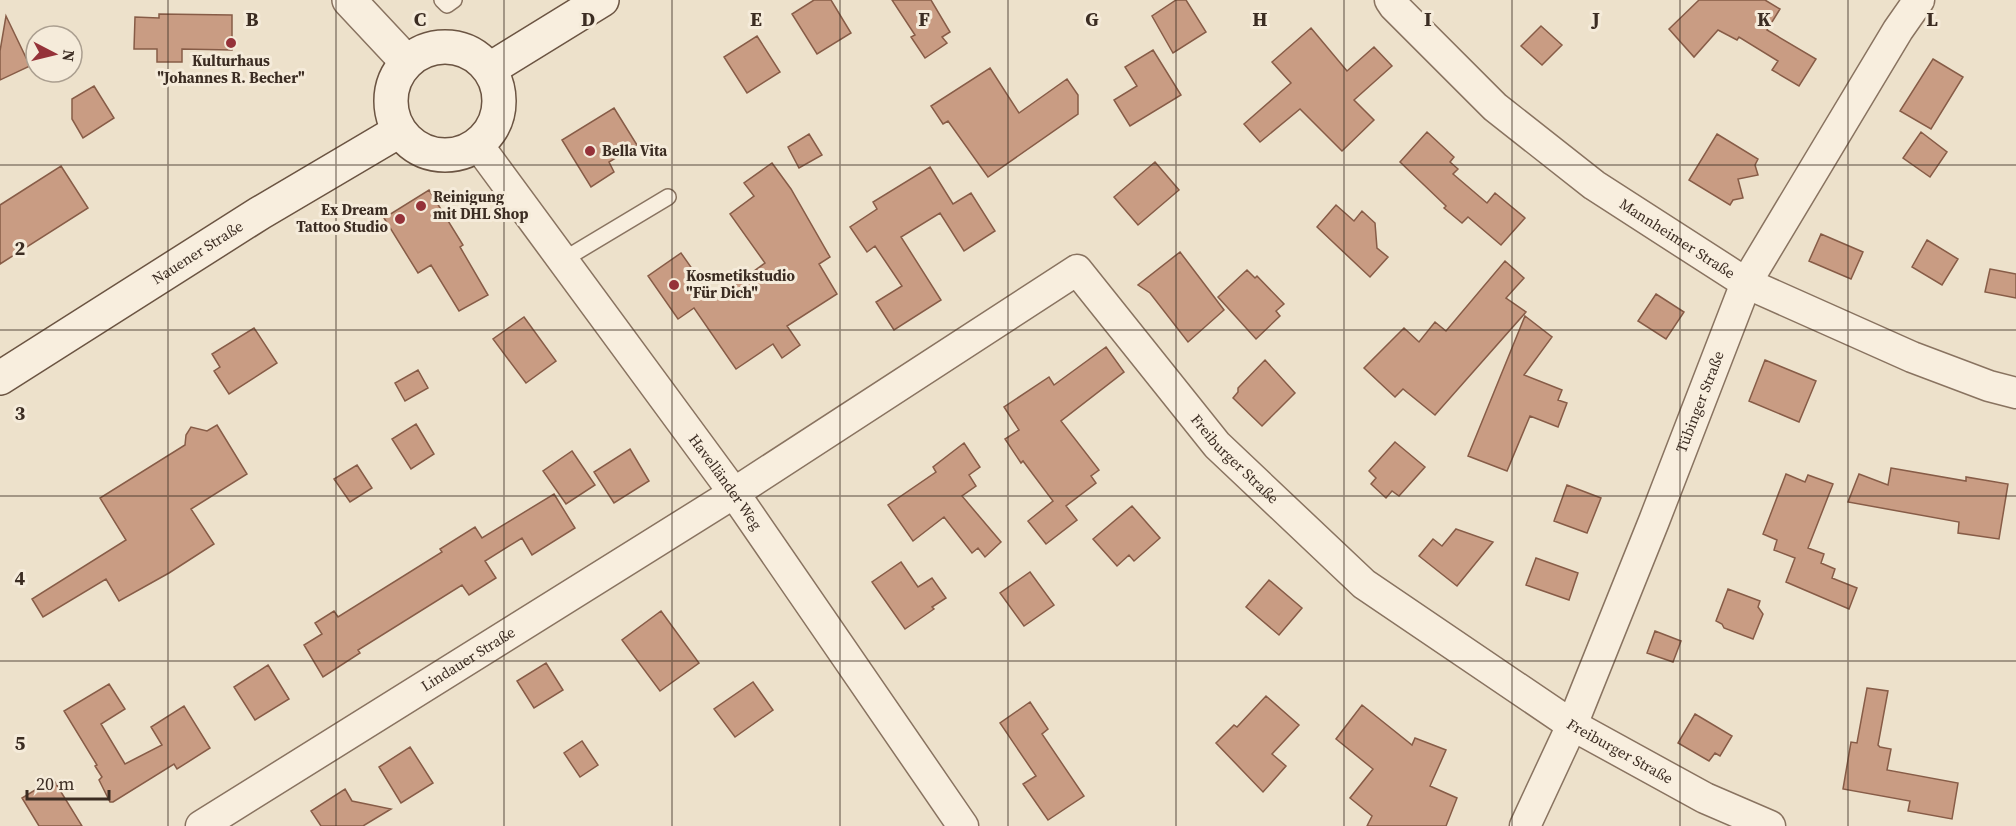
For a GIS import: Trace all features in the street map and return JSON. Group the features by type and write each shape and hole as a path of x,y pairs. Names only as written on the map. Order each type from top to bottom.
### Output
{"main road":[{"path":"349,0 407,62"},
{"path":"490,69 591,3"},
{"path":"441,46 460,48 477,56 490,69 497,85 499,109 490,133 478,145 462,153 444,156 427,153 411,144 399,131 392,114 390,95 396,77 407,62 422,51 441,46"},
{"name":"Nauener Straße","path":"0,378 260,213 399,131"}],"street":[{"name":"Mannheimer Straße","path":"1390,0 1495,107 1594,185 1746,284 1912,357 1989,386 2016,393"},
{"name":"Tübinger Straße","path":"1525,826 1572,725 1746,284 1918,0"},
{"name":"Havelländer Weg","path":"478,145 734,493 963,826"},
{"name":"Freiburger Straße","path":"734,493 1077,270 1217,445 1364,584 1572,725 1705,798 1770,826"},
{"name":"Lindauer Straße","path":"201,826 734,493"}],"lane":[{"path":"442,0 447,5 454,0"},
{"path":"563,260 668,197"}],"building":[{"path":"814,0 831,0 851,33 817,54 792,14"},
{"path":"892,0 931,0 950,32 942,37 947,43 925,58 911,37 915,35"},
{"path":"1176,0 1186,0 1206,32 1173,53 1152,16"},
{"path":"1699,0 1765,0 1780,9 1767,30 1816,59 1799,86 1772,70 1778,61 1739,37 1737,40 1718,30 1694,57 1669,29"},
{"path":"159,14 232,15 232,50 182,49 182,62 157,62 157,49 134,49 135,17 159,18"},
{"path":"6,16 24,54 24,69 0,80 0,51"},
{"path":"1541,26 1562,45 1542,65 1521,46"},
{"path":"1311,28 1347,71 1374,47 1392,66 1354,100 1374,120 1342,151 1300,109 1260,142 1244,124 1291,83 1272,62"},
{"path":"757,36 780,72 747,93 724,57"},
{"path":"1153,50 1181,95 1130,126 1114,100 1137,86 1125,67"},
{"path":"1933,59 1963,77 1931,129 1900,111"},
{"path":"990,68 1019,113 1067,79 1078,95 1078,114 988,177 948,121 943,124 931,106"},
{"path":"94,86 114,118 83,138 72,119 72,99"},
{"path":"614,108 637,145 609,162 614,172 591,187 562,140"},
{"path":"1427,132 1454,157 1450,162 1458,169 1453,174 1487,203 1495,193 1525,218 1501,245 1468,217 1462,223 1444,208 1446,206 1400,162"},
{"path":"1921,132 1947,152 1930,177 1903,158"},
{"path":"809,134 822,155 799,168 788,147"},
{"path":"1717,134 1758,159 1755,165 1758,175 1738,179 1743,198 1733,200 1730,205 1689,180"},
{"path":"1155,162 1179,190 1138,225 1114,197"},
{"path":"772,163 791,189 830,257 819,264 837,294 787,326 800,345 782,358 773,344 736,369 694,308 678,319 648,276 681,253 714,300 765,263 730,214 754,196 744,183"},
{"path":"61,166 88,208 0,264 0,205"},
{"path":"930,167 953,204 971,193 995,231 964,251 940,213 901,237 941,300 894,330 876,302 902,286 875,246 867,252 850,227 877,209 873,202"},
{"path":"429,190 463,245 460,247 488,295 459,311 431,265 418,273 384,218"},
{"path":"1336,205 1354,221 1362,211 1375,223 1377,248 1388,257 1370,277 1317,227"},
{"path":"1821,234 1863,252 1851,279 1809,261"},
{"path":"1927,240 1958,259 1942,285 1912,267"},
{"path":"1180,252 1224,310 1188,342 1150,293 1138,285"},
{"path":"1505,261 1524,278 1506,298 1526,312 1435,415 1403,389 1395,397 1364,368 1404,328 1419,342 1435,322 1446,331"},
{"path":"1990,269 2016,274 2016,298 1985,292"},
{"path":"1247,270 1255,278 1257,276 1284,304 1276,311 1280,316 1256,339 1218,297"},
{"path":"1656,294 1684,312 1666,339 1638,321"},
{"path":"1525,316 1552,337 1524,375 1562,390 1558,400 1567,403 1558,427 1530,416 1507,471 1468,456"},
{"path":"524,317 556,361 526,383 493,339"},
{"path":"254,328 277,363 229,394 214,371 220,367 212,354"},
{"path":"1106,347 1124,372 1061,421 1099,470 1091,476 1096,483 1066,506 1077,520 1046,544 1028,521 1053,501 1023,461 1021,463 1005,439 1019,430 1004,407 1049,377 1054,385"},
{"path":"1265,360 1295,393 1262,426 1233,398 1238,388"},
{"path":"1765,360 1816,381 1799,422 1749,401"},
{"path":"418,370 428,388 405,401 395,383"},
{"path":"416,424 434,454 411,469 392,439"},
{"path":"217,425 247,474 191,509 214,544 119,601 106,579 43,617 32,599 126,540 100,498 185,445 186,435 191,427 207,431"},
{"path":"1395,442 1425,467 1399,496 1392,491 1386,498 1371,484 1376,478 1369,471"},
{"path":"964,443 980,467 969,475 976,486 962,496 1001,542 985,557 978,548 972,553 944,517 913,541 888,505 936,472 933,467"},
{"path":"630,449 649,481 614,503 594,472"},
{"path":"572,451 595,485 566,504 543,471"},
{"path":"357,465 372,488 350,502 334,479"},
{"path":"1891,468 1966,481 1966,477 2008,484 1999,539 1958,533 1959,522 1848,502 1859,474 1888,485"},
{"path":"1786,474 1805,482 1808,475 1833,484 1808,548 1824,554 1821,563 1835,569 1832,578 1857,588 1849,609 1786,582 1795,558 1774,550 1777,540 1763,534"},
{"path":"1567,485 1601,498 1587,533 1554,521"},
{"path":"554,494 575,528 532,555 522,538 485,561 496,578 469,595 462,585 358,650 360,653 323,677 304,645 322,634 315,623 334,611 338,617 442,552 440,549 475,527 482,538"},
{"path":"1132,506 1160,538 1134,561 1129,555 1117,566 1093,539"},
{"path":"1456,529 1493,542 1457,586 1419,556 1433,539 1442,546"},
{"path":"1536,558 1578,573 1569,600 1526,585"},
{"path":"901,562 918,587 932,578 946,598 905,629 872,582"},
{"path":"1030,572 1054,605 1024,626 1000,593"},
{"path":"1269,580 1302,608 1279,635 1246,607"},
{"path":"1728,589 1760,601 1758,607 1763,614 1753,639 1724,628 1716,621"},
{"path":"661,611 699,663 660,691 622,640"},
{"path":"1655,631 1681,641 1673,662 1647,653"},
{"path":"546,663 563,690 534,708 517,681"},
{"path":"268,665 289,699 255,720 234,687"},
{"path":"753,682 773,710 735,737 714,709"},
{"path":"109,684 125,709 101,724 125,764 162,745 151,727 184,706 210,748 177,769 174,764 110,802 99,780 102,777 95,766 97,765 64,711"},
{"path":"1867,688 1888,691 1878,745 1891,749 1887,770 1958,783 1952,819 1908,811 1910,801 1843,789 1851,742 1857,743"},
{"path":"1266,696 1299,725 1272,754 1286,766 1263,792 1216,743 1234,725 1237,727"},
{"path":"1030,702 1048,729 1042,734 1084,796 1048,820 1023,784 1036,776 1000,723"},
{"path":"1362,705 1412,745 1415,738 1446,750 1430,786 1457,798 1446,826 1367,826 1372,816 1350,798 1373,769 1336,739"},
{"path":"1695,714 1732,736 1720,756 1715,753 1709,761 1678,743"},
{"path":"582,741 598,765 580,777 564,753"},
{"path":"410,747 433,783 401,803 379,767"},
{"path":"53,779 82,826 39,826 22,798"},
{"path":"345,789 352,801 391,809 363,826 321,826 311,811"}],"place":[{"name":"Kulturhaus \"Johannes R. Becher\"","path":"231,43"},
{"name":"Bella Vita","path":"590,151"},
{"name":"Reinigung mit DHL Shop","path":"421,206"},
{"name":"Ex Dream Tattoo Studio","path":"400,219"},
{"name":"Kosmetikstudio \"Für Dich\"","path":"674,285"}]}
